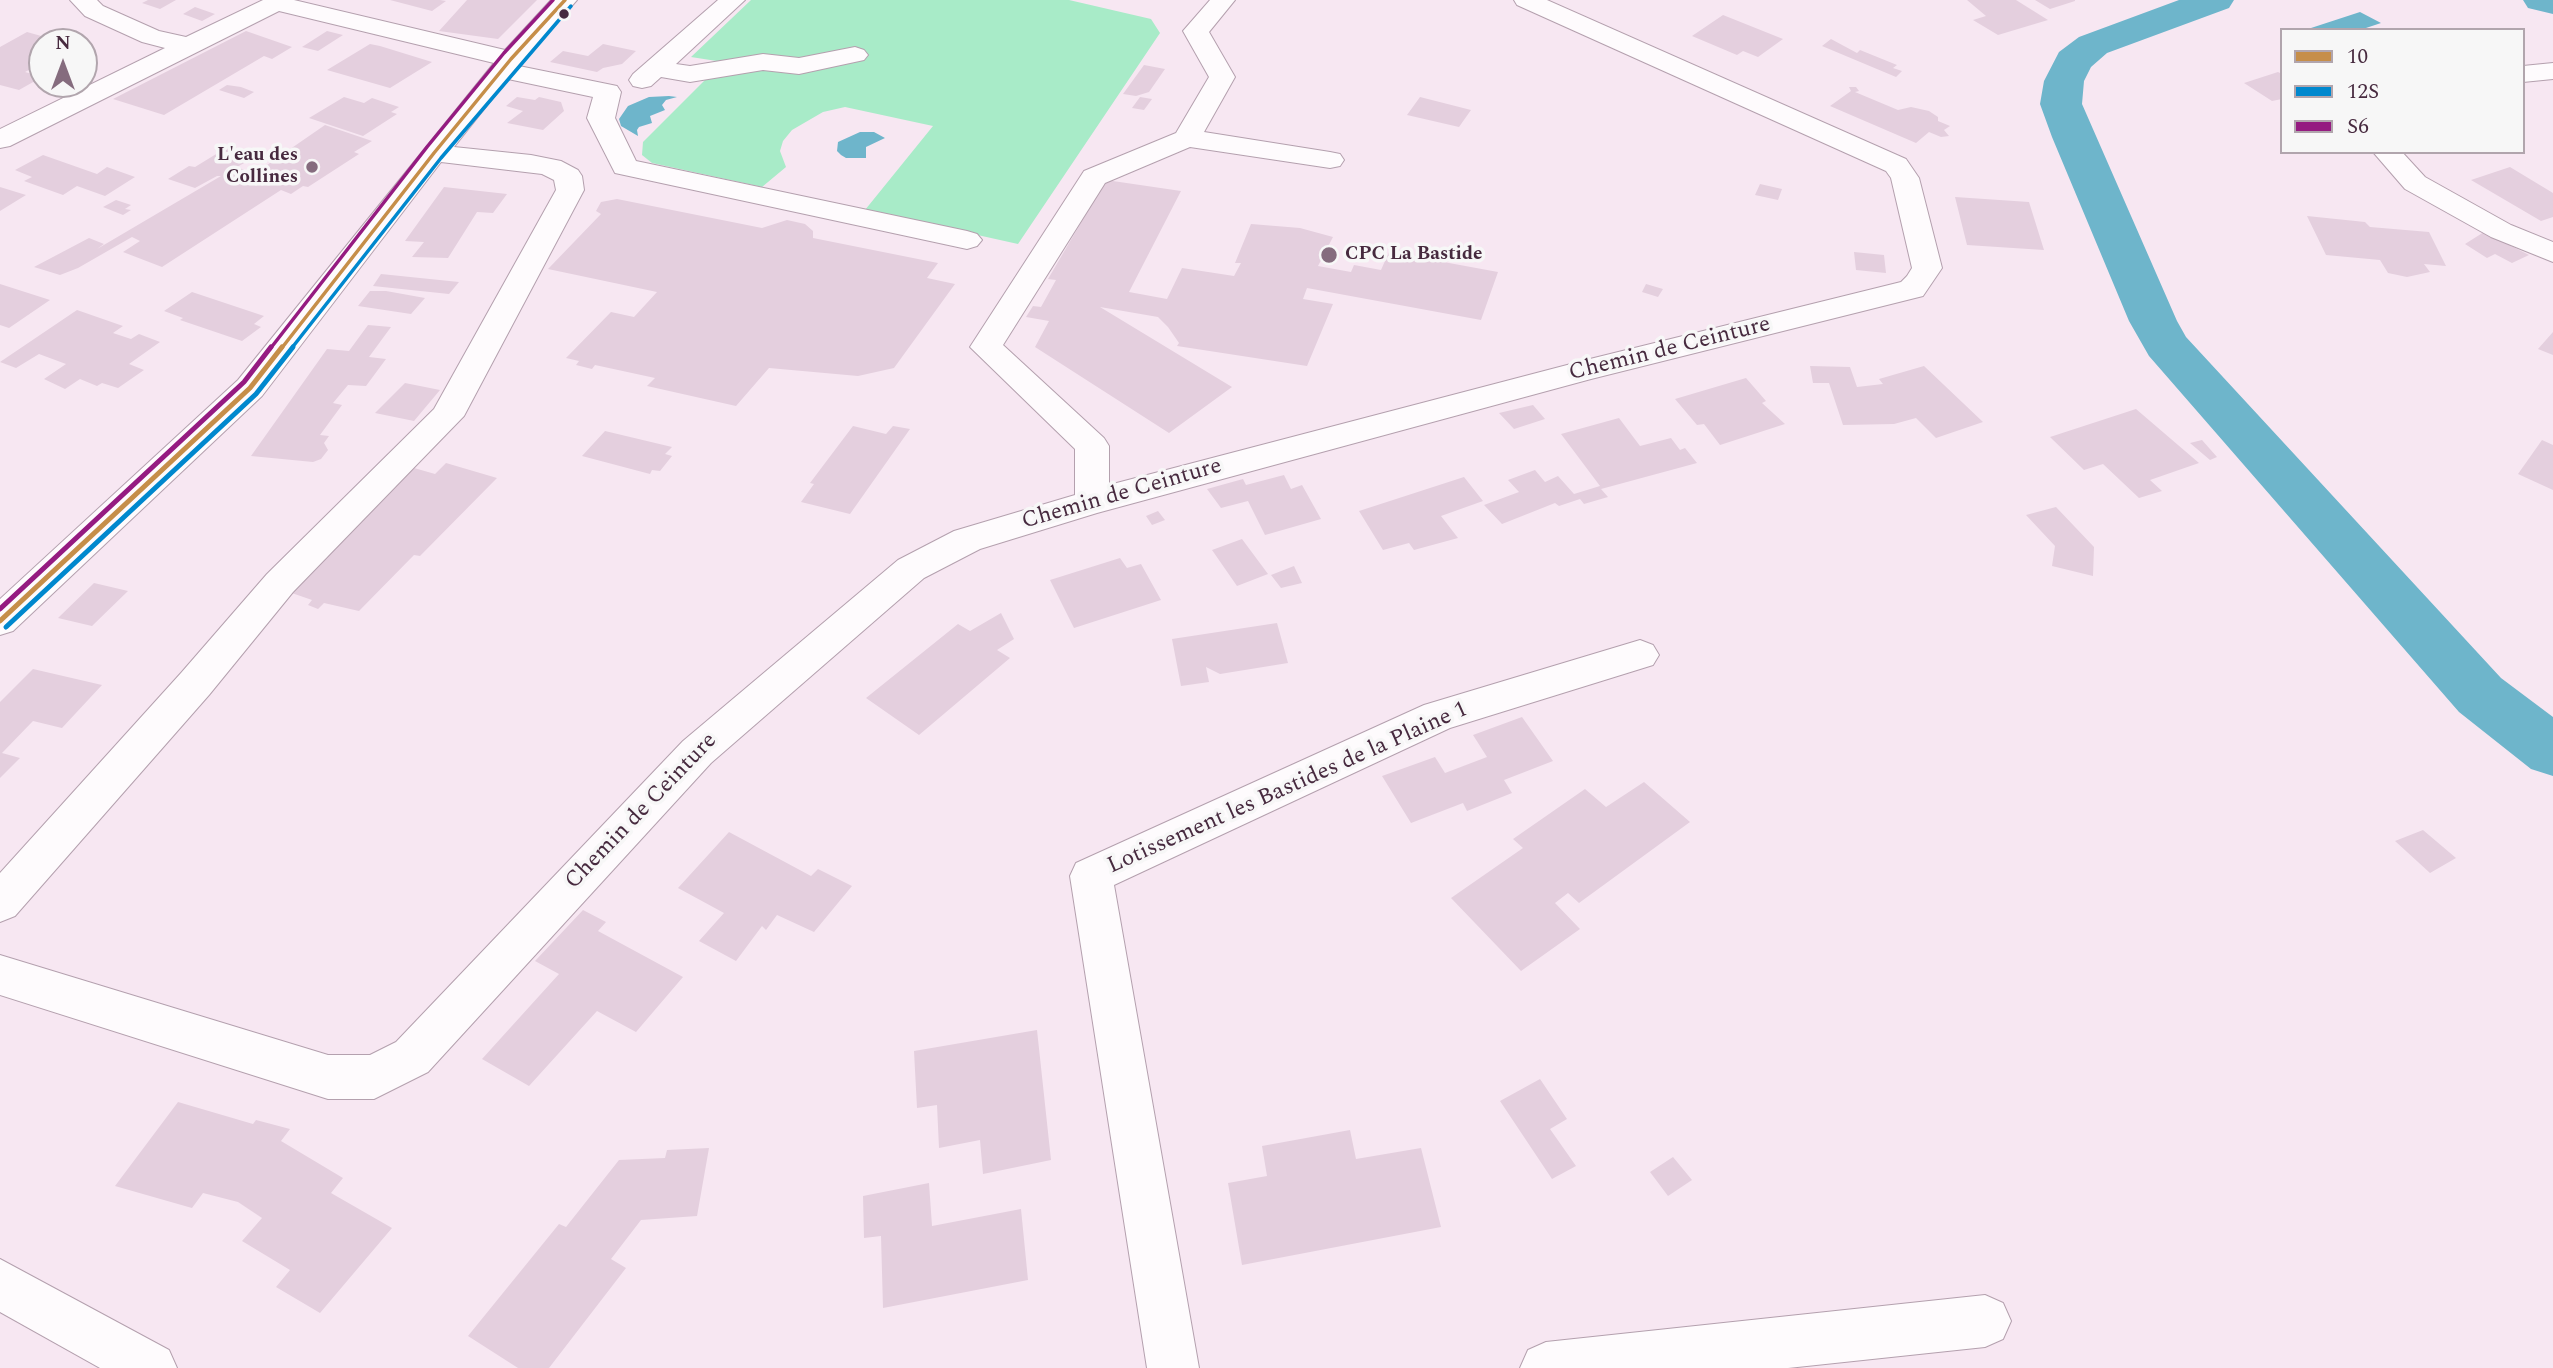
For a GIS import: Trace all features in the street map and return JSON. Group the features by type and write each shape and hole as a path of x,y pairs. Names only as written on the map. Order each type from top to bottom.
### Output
{"street":[{"path":"82,0 94,11 151,37 190,46"},
{"path":"0,621 250,388 506,64 565,0"},
{"path":"0,140 279,2 608,92 642,80 733,0"},
{"path":"1187,138 1222,77 1196,31 1223,0"},
{"name":"Chemin de Ceinture","path":"0,975 328,1077 374,1077 412,1057 696,752 911,569 967,540 1092,502 1590,369 1912,289 1919,281 1927,268 1905,178 1896,165 1526,0"},
{"path":"655,68 690,74 763,62 799,66 855,55"},
{"path":"2525,74 2553,71"},
{"path":"608,92 601,118 625,167 967,240"},
{"path":"1092,502 1092,446 986,346 1094,177 1187,138 1330,160"},
{"path":"0,902 204,674 280,583 447,416 570,190 568,176 551,167 434,153"},
{"path":"2389,154 2415,183 2501,231 2553,253"},
{"name":"Lotissement les Bastides de la Plaine 1","path":"1172,1368 1091,876 1438,716 1640,655"},
{"path":"0,1284 151,1368"},
{"path":"1546,1368 1985,1321"}],"green space":[{"path":"751,0 1069,0 1151,19 1160,33 1018,244 865,210 933,126 845,107 823,112 792,130 783,141 780,151 786,167 762,187 652,163 642,155 643,142 723,62 691,57"}],"water":[{"path":"2360,12 2381,23 2366,28 2311,28"},
{"path":"649,97 677,97 666,100 662,105 665,110 650,116 652,123 639,127 638,136 621,126 619,119 628,106"},
{"path":"860,132 874,132 885,138 866,147 866,158 846,158 837,151 838,142"}],"building":[{"path":"148,0 176,0 160,9 142,3"},
{"path":"390,0 440,0 446,1 432,11"},
{"path":"467,0 537,0 498,39 439,31"},
{"path":"1967,0 2016,0 2048,20 1998,35 1973,20 1986,16"},
{"path":"2035,0 2075,0 2075,1 2050,9"},
{"path":"195,7 215,14 202,21 183,14"},
{"path":"1723,15 1783,39 1758,57 1743,51 1737,55 1692,36"},
{"path":"246,31 292,47 272,59 264,56 164,115 113,99"},
{"path":"327,31 343,35 318,51 302,47"},
{"path":"28,32 28,70 25,72 28,73 28,85 19,90 0,85 0,47"},
{"path":"1831,39 1857,53 1860,50 1897,65 1893,68 1902,71 1896,77 1822,46"},
{"path":"370,44 432,62 390,88 327,70"},
{"path":"603,44 636,51 622,64 597,72 550,62 563,51 588,56"},
{"path":"1144,65 1165,69 1149,92 1136,96 1123,94"},
{"path":"2278,72 2280,99 2272,101 2244,83"},
{"path":"227,85 254,92 244,98 219,90"},
{"path":"1849,87 1856,87 1859,91 1855,92 1898,110 1911,107 1929,111 1938,117 1938,121 1950,126 1944,130 1949,136 1941,137 1929,132 1916,143 1830,106 1851,91"},
{"path":"344,97 364,103 372,98 399,107 391,112 397,114 363,136 309,118"},
{"path":"517,97 535,100 539,97 561,102 564,111 543,130 507,123 523,111 506,106"},
{"path":"1140,97 1152,99 1144,110 1132,108"},
{"path":"1420,97 1471,110 1459,127 1407,115"},
{"path":"325,125 372,141 354,152 359,154 308,187 303,186 291,194 281,190 162,267 123,252 140,241 132,237 78,268 60,275 34,267 89,238 104,244 97,249 221,176 195,188 168,179 189,166 195,167 226,148 255,157 237,167 254,174"},
{"path":"43,155 97,174 107,167 135,177 105,196 77,186 63,195 24,181 32,177 15,170"},
{"path":"2510,167 2553,193 2553,217 2541,221 2471,180"},
{"path":"1106,180 1181,191 1129,292 1167,299 1182,268 1234,276 1241,263 1235,263 1251,224 1300,228 1333,237 1318,266 1351,272 1354,265 1381,270 1389,252 1498,272 1481,320 1307,288 1303,299 1333,304 1307,366 1177,346 1179,343 1158,317 1100,307 1232,387 1169,433 1035,347 1049,321 1026,317 1033,306 1041,307 1056,280 1048,279"},
{"path":"1760,184 1782,189 1778,200 1755,195"},
{"path":"0,187 26,195 0,211"},
{"path":"444,187 507,194 493,213 477,212 448,258 412,257 424,242 405,241"},
{"path":"1955,197 2029,202 2044,250 1967,245"},
{"path":"617,199 762,228 787,220 805,224 813,231 813,238 938,263 927,278 955,284 894,368 858,376 769,368 736,406 647,386 655,378 595,365 592,369 576,365 579,361 566,358 611,312 634,317 657,292 548,269 601,214 596,211 601,202"},
{"path":"116,200 131,205 125,209 131,210 123,215 103,207"},
{"path":"2307,216 2365,222 2370,227 2429,232 2446,266 2424,264 2430,272 2407,277 2388,273 2380,260 2326,255"},
{"path":"2484,232 2529,255 2512,263 2495,254 2487,258 2465,244"},
{"path":"1854,252 1884,255 1886,273 1856,270"},
{"path":"381,274 459,282 449,294 373,286"},
{"path":"0,284 50,300 9,328 0,325"},
{"path":"1646,284 1663,289 1658,297 1642,292"},
{"path":"370,291 425,298 411,314 358,306"},
{"path":"192,292 264,316 254,324 261,327 242,341 180,320 183,318 164,311"},
{"path":"77,310 123,326 113,333 131,339 139,334 160,342 129,364 144,370 118,388 102,383 97,386 80,379 65,389 44,379 66,364 39,354 16,368 0,362"},
{"path":"368,325 391,327 369,357 386,359 366,386 348,385 333,403 342,405 320,435 329,436 324,443 328,450 321,459 313,462 251,456 327,349 349,351"},
{"path":"2553,332 2553,355 2538,349"},
{"path":"1810,366 1850,367 1857,387 1883,384 1879,379 1924,366 1983,422 1936,438 1916,418 1894,424 1843,425 1829,383 1813,383"},
{"path":"1746,378 1766,401 1762,403 1785,424 1720,445 1704,424 1697,425 1675,399"},
{"path":"405,383 440,390 414,421 375,413"},
{"path":"1533,405 1545,419 1514,429 1499,413"},
{"path":"2136,409 2199,463 2150,480 2162,491 2139,498 2103,464 2084,470 2050,437"},
{"path":"1619,418 1640,446 1671,438 1680,450 1685,448 1697,463 1601,489 1608,497 1584,504 1580,499 1559,506 1555,503 1502,524 1484,505 1519,492 1508,480 1535,470 1545,482 1558,476 1574,494 1600,486 1561,434"},
{"path":"853,426 886,434 893,426 910,429 850,514 801,502 814,484 810,483"},
{"path":"605,431 672,447 665,454 672,456 660,471 652,470 650,474 582,456"},
{"path":"2202,440 2217,457 2210,460 2190,443"},
{"path":"2542,440 2553,445 2553,490 2518,474"},
{"path":"446,463 497,478 420,556 414,555 359,611 324,603 318,609 308,605 312,600 286,591 414,468 435,474"},
{"path":"1284,475 1291,489 1302,485 1321,519 1265,535 1248,501 1221,508 1207,489 1243,479 1246,485"},
{"path":"1464,477 1483,501 1441,516 1458,538 1414,550 1409,543 1383,550 1359,511"},
{"path":"2056,507 2094,547 2093,576 2052,566 2055,546 2026,515"},
{"path":"1158,511 1165,520 1152,525 1146,516"},
{"path":"1242,539 1268,574 1237,586 1212,550"},
{"path":"1120,558 1127,568 1141,564 1161,600 1074,628 1050,580"},
{"path":"1294,566 1302,583 1281,588 1271,575"},
{"path":"94,583 128,591 92,626 58,618"},
{"path":"1001,613 1014,639 997,650 1010,658 919,735 866,698 958,624 970,631"},
{"path":"1277,623 1288,663 1220,674 1206,667 1209,682 1181,686 1172,639"},
{"path":"33,669 102,685 62,728 33,721 2,753 20,758 0,778 0,702"},
{"path":"1522,717 1553,761 1504,780 1512,793 1467,811 1463,803 1411,823 1382,776 1435,757 1445,773 1487,757 1473,735"},
{"path":"1644,782 1690,822 1579,903 1568,893 1555,903 1580,929 1521,971 1451,898 1523,848 1513,839 1585,789 1606,807"},
{"path":"2423,830 2456,858 2430,873 2395,841"},
{"path":"729,832 811,876 818,869 852,886 814,932 777,915 766,930 762,926 736,961 699,941 724,913 678,888"},
{"path":"583,910 606,922 598,931 683,977 636,1032 597,1011 529,1086 482,1059 559,974 535,961"},
{"path":"1037,1030 1051,1160 983,1174 980,1140 939,1148 937,1105 917,1108 914,1051"},
{"path":"1540,1079 1567,1119 1550,1129 1576,1166 1552,1179 1500,1101"},
{"path":"178,1102 253,1124 256,1120 290,1129 281,1141 343,1178 331,1193 392,1228 320,1313 276,1287 290,1270 242,1241 262,1218 238,1202 203,1193 192,1208 115,1186"},
{"path":"1350,1130 1356,1159 1421,1148 1441,1227 1242,1265 1228,1183 1267,1176 1262,1146"},
{"path":"709,1148 697,1216 641,1220 611,1259 626,1268 549,1368 518,1368 468,1336 559,1224 566,1227 619,1160 665,1158 667,1150"},
{"path":"1673,1157 1692,1180 1668,1196 1650,1172"},
{"path":"929,1183 932,1226 1021,1209 1028,1280 883,1308 881,1236 864,1238 863,1196"}],"waterway":[{"path":"2215,0 2093,45 2073,61 2064,81 2061,104 2073,137 2153,321 2166,345 2480,695 2553,751"},
{"path":"2542,0 2553,3"}],"transit line":[{"name":"S6","path":"0,609 244,382 427,147 504,53 553,0"},
{"name":"10","path":"0,621 250,388 434,153 511,59 565,0"},
{"name":"12S","path":"6,627 256,394 441,158 571,6"}],"place":[{"name":"L'eau des Collines","path":"312,167"},
{"name":"CPC La Bastide","path":"1329,255"}]}
